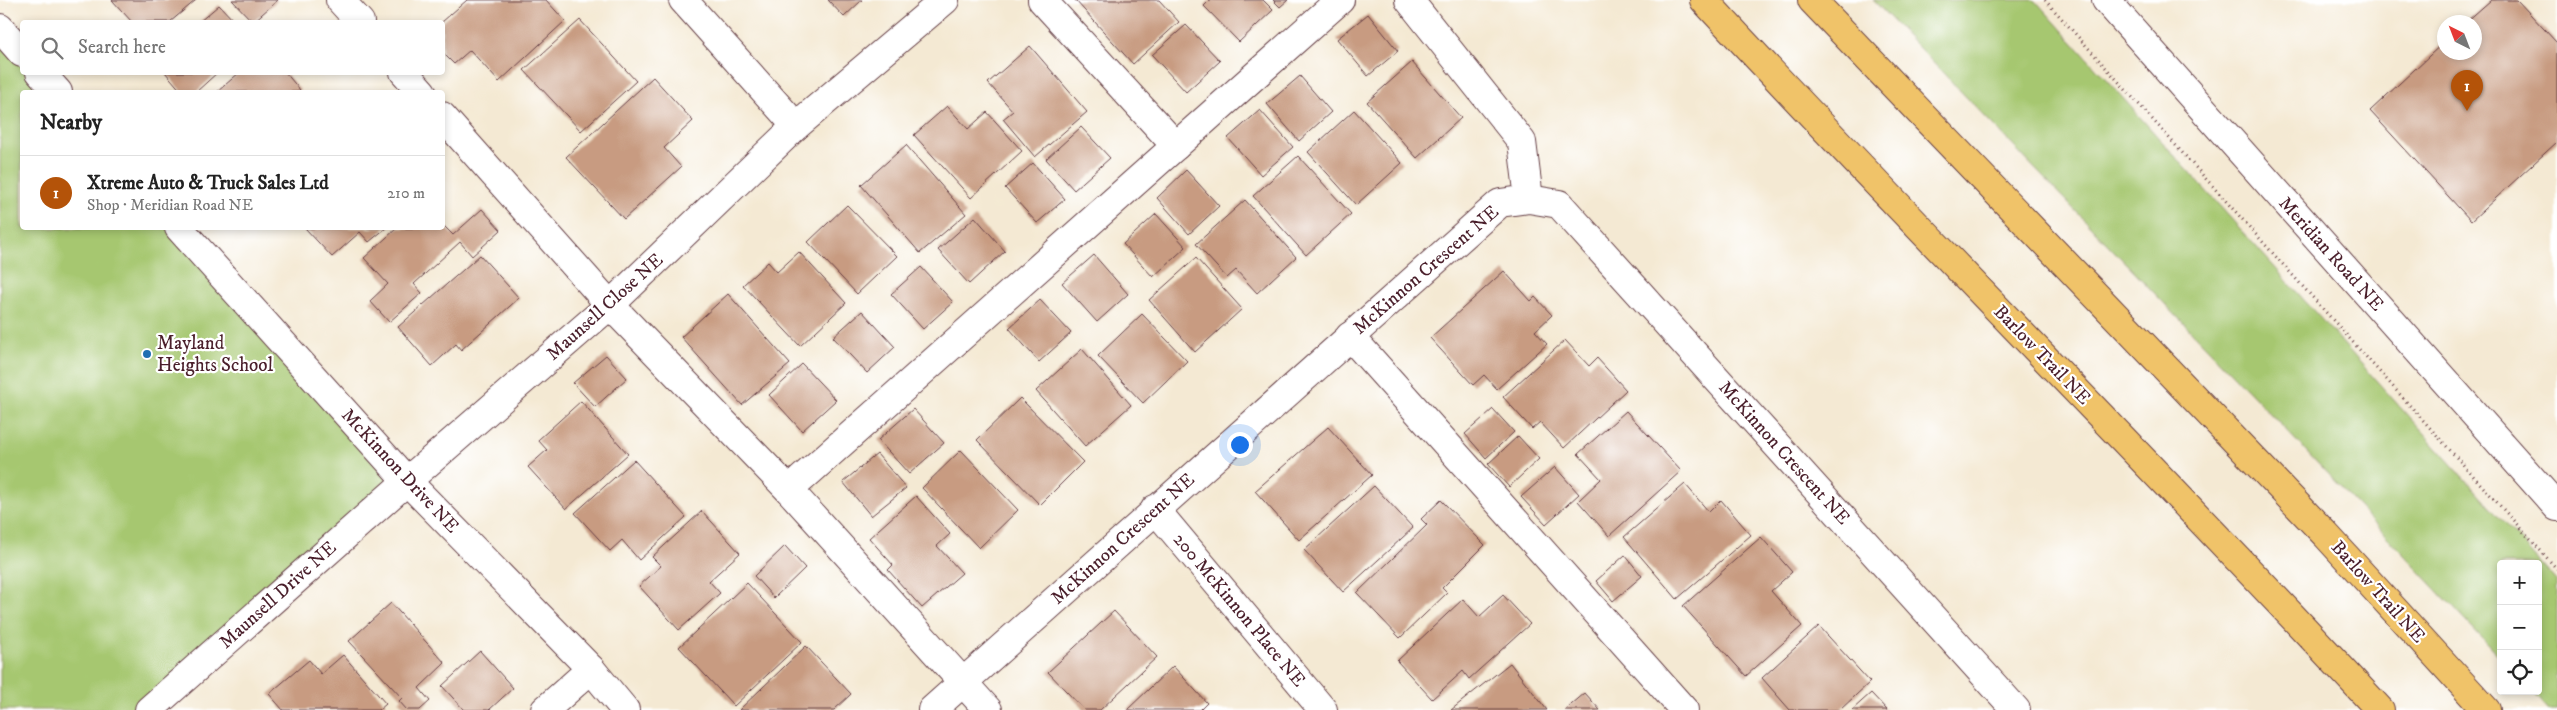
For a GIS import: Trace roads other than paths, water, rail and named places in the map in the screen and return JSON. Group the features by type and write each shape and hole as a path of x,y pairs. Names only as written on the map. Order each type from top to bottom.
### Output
{"main road":[{"name":"Barlow Trail NE","path":"1704,0 1819,123 2269,590 2380,710"},
{"name":"Barlow Trail NE","path":"1812,0 2319,527 2486,710"}],"street":[{"path":"340,0 358,20"},
{"path":"683,0 796,126"},
{"name":"Maunsell Close NE","path":"407,481 610,305 796,126 944,0"},
{"path":"1042,0 1176,146"},
{"path":"789,490 1340,0"},
{"path":"1409,0 1522,142 1528,199"},
{"name":"Meridian Road NE","path":"2106,0 2557,507"},
{"path":"0,28 20,51"},
{"path":"43,75 56,90"},
{"path":"407,75 420,90"},
{"path":"445,119 610,305 789,490 988,710"},
{"name":"McKinnon Crescent NE","path":"932,710 1500,203 1528,199 1559,204 2016,710"},
{"name":"McKinnon Drive NE","path":"181,230 407,481 591,669 625,710"},
{"path":"1350,336 1684,710"},
{"name":"Maunsell Drive NE","path":"149,710 407,481"},
{"name":"200 McKinnon Place NE","path":"1155,509 1323,710"},
{"path":"545,710 591,669"}],"place":[{"name":"Xtreme Auto & Truck Sales Ltd","path":"2467,111"},
{"name":"Mayland Heights School","path":"147,354"}]}
